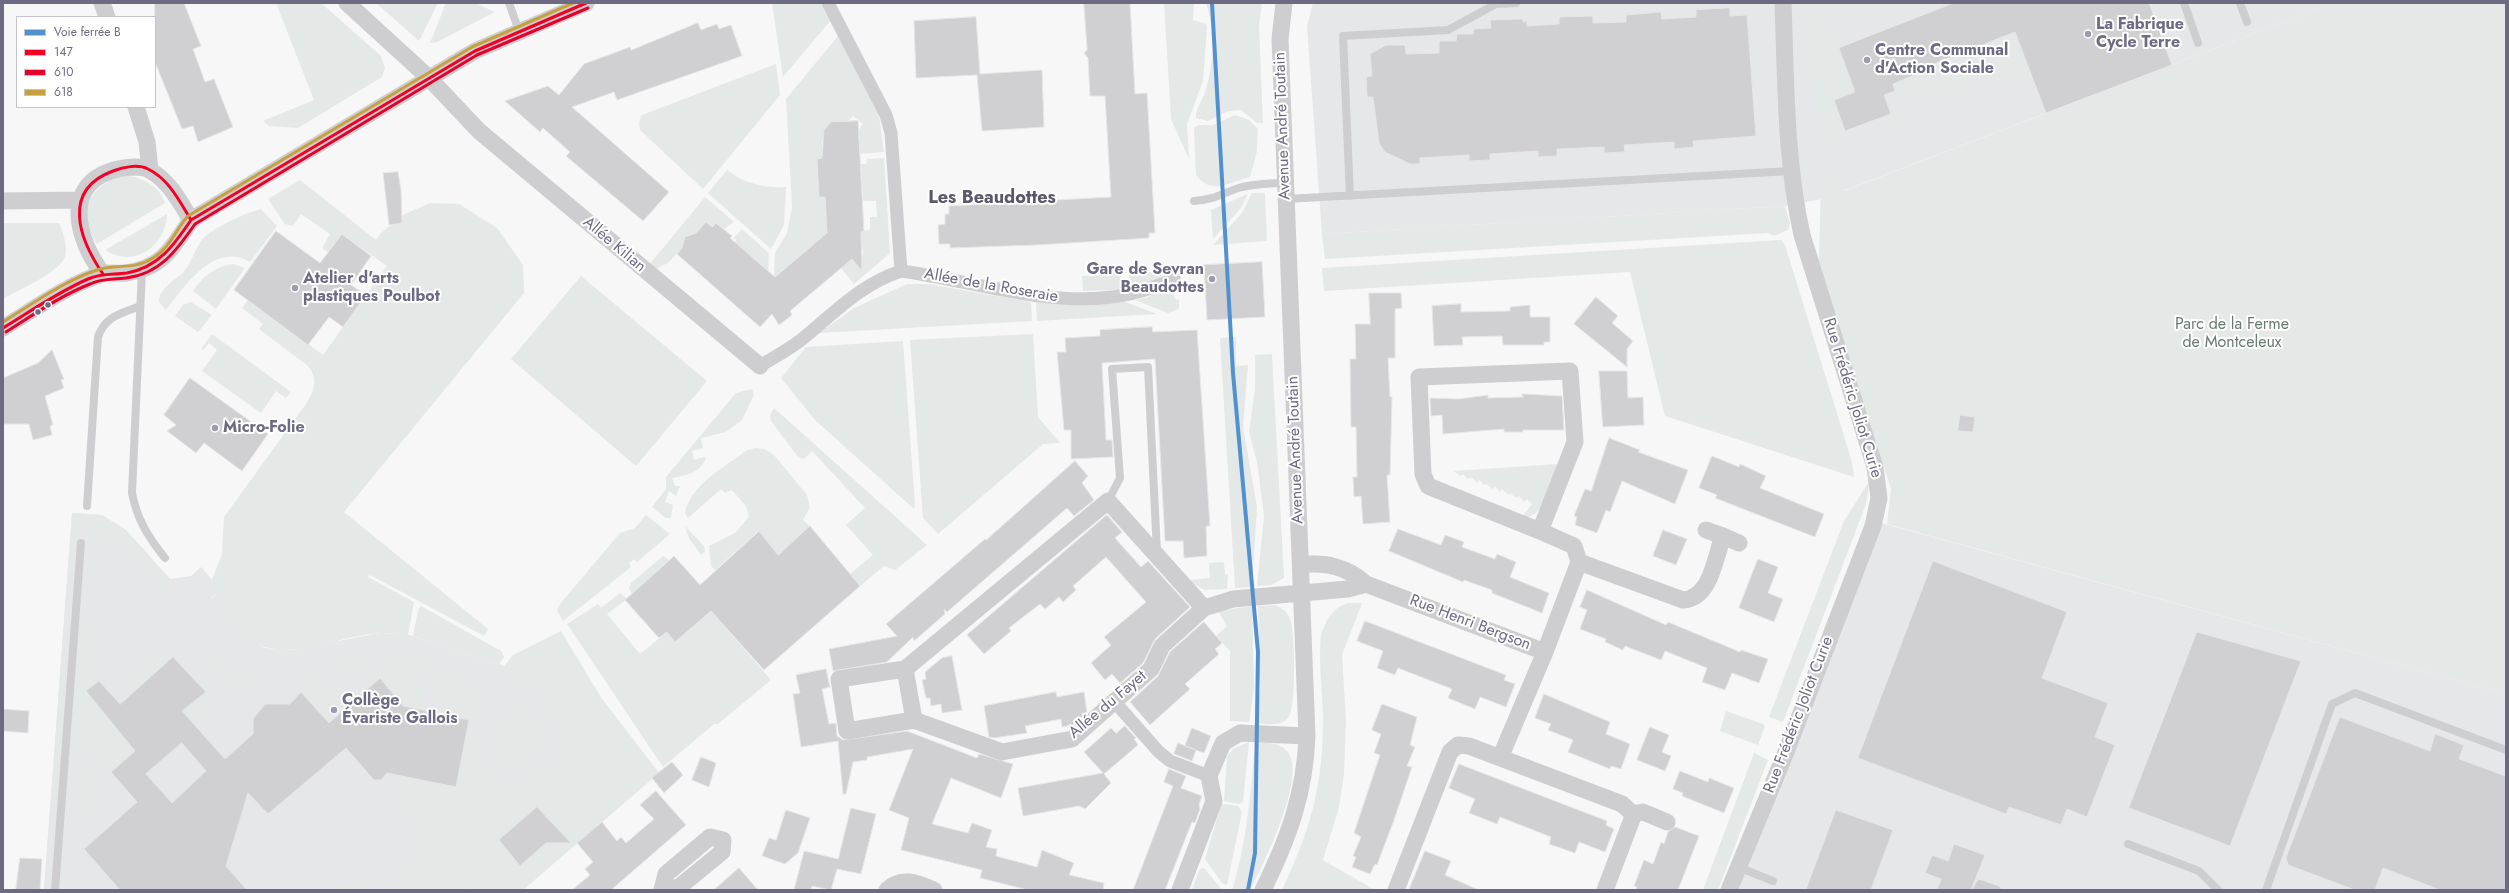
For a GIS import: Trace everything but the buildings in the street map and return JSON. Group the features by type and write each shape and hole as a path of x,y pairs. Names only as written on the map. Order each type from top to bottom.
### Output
{"street":[{"path":"102,3 107,16"},
{"name":"Allée Kilian","path":"347,3 428,77 479,132 760,366 800,340 835,310 857,294 883,277 901,271"},
{"path":"3,328 82,283 103,274 125,274 142,270 167,255 191,220 428,77 475,51 586,3"},
{"path":"828,3 886,115 891,133 901,271"},
{"name":"Avenue André Toutain","path":"1263,890 1290,834 1297,809 1305,767 1307,736 1280,39 1284,3"},
{"name":"Rue Frédéric Joliot Curie","path":"1729,890 1784,757 1873,526 1879,498 1875,467 1802,235 1791,171 1783,3"},
{"path":"136,108 147,142 150,170"},
{"path":"103,274 89,254 80,230 81,200 88,186 96,178 109,171 137,168 150,170 174,192 191,220"},
{"path":"3,200 81,200"},
{"name":"Allée de la Roseraie","path":"901,271 1034,296 1062,298 1124,296 1143,292 1174,278"},
{"path":"1540,531 1575,442 1570,371 1419,377 1424,474 1428,486 1574,546 1579,562 1683,600 1692,599 1704,589 1723,536"},
{"path":"914,720 905,669 1108,501 1204,608"},
{"path":"1706,530 1739,542"},
{"name":"Rue Henri Bergson","path":"1300,564 1323,563 1356,574 1366,584 1544,652 1579,562"},
{"path":"1302,593 1348,589 1366,584"},
{"name":"Allée du Fayet","path":"905,669 839,679 847,730 914,720 1002,752 1072,739 1113,700 1151,669 1162,646 1204,608 1233,599 1302,593"},
{"path":"1500,758 1544,652"},
{"path":"1113,700 1158,751 1170,761 1209,776"},
{"path":"1180,890 1214,801 1214,792 1209,776 1223,743 1231,737 1252,733 1307,736"},
{"path":"1396,890 1453,747 1458,744 1469,746 1622,804 1633,814"},
{"path":"1633,814 1643,812 1667,822"},
{"path":"1605,890 1633,814"},
{"path":"662,890 666,874 710,837 723,840 722,852 679,887 665,890"},
{"path":"887,890 894,883 912,881 934,890"}],"lane":[{"path":"509,3 519,31"},
{"path":"1350,196 1342,36 1448,30 1496,4 1516,3"},
{"path":"2184,3 2198,43"},
{"path":"2240,3 2247,22"},
{"path":"1194,201 1213,198 1240,188 1262,184 1286,191 1350,196 1791,171"},
{"path":"142,270 132,493 136,513 149,539 165,558"},
{"path":"87,506 98,337 102,326 111,318 140,306"},
{"path":"1108,501 1120,478 1112,369 1148,367 1157,556"},
{"path":"55,890 82,543"},
{"path":"2266,890 2332,704 2355,693 2506,750"},
{"path":"2128,844 2199,871 2218,890"},
{"path":"1738,867 1773,881"},
{"path":"1977,890 1980,884 1997,890"}],"shaded area":[{"path":"1313,3 2333,3 1822,199 1785,206 1322,234 1307,26"},
{"name":"Collège Évariste Gallois","path":"72,513 102,515 126,530 170,579 191,576 201,567 221,590 211,598 238,632 265,648 292,650 380,633 406,634 425,640 602,699 659,773 523,890 44,890"},
{"path":"1874,521 2506,694 2506,890 1729,890"}],"green space":[{"path":"276,3 321,3 381,56 385,68 382,77 298,128 269,126 263,121 314,100"},
{"path":"376,3 438,3 419,41"},
{"path":"446,3 475,3 495,12 437,42 430,43"},
{"path":"772,3 820,3 830,21 783,77"},
{"path":"1164,3 1194,3 1193,20 1206,24 1207,27 1203,81 1187,124 1189,159 1171,119"},
{"path":"1206,3 1262,3 1259,25 1263,123 1257,123 1241,110 1228,111 1208,121 1196,118 1197,111 1209,79 1212,57 1211,24"},
{"path":"1834,3 1848,3 1826,12 1855,92 1834,100 1845,131 1901,108 1906,109 1913,128 1902,132 1896,117 1826,143 1831,160 1820,164 1811,31 1818,13 1825,7"},
{"name":"Parc de la Ferme de Montceleux","path":"2333,3 2506,3 2506,694 1887,524 1891,489 1819,261 1821,180 1837,174 1844,191"},
{"path":"2012,27 2030,80 2024,85 2018,71 1988,82 1993,97 1990,98 1971,49"},
{"path":"838,36 879,115 884,152 860,154 859,130 863,124 853,116 848,121 831,122 825,141 822,141 822,158 817,159 825,197 827,237 818,241 774,277 775,253 787,233 792,207 786,99"},
{"path":"776,64 780,95 703,189 640,130 639,122 642,115"},
{"path":"1972,67 1985,101 1982,102 1975,87 1930,104 1935,119 1932,121 1920,87"},
{"path":"1917,74 1920,83 1913,86 1914,90 1897,96 1893,84"},
{"path":"1235,115 1249,120 1258,129 1257,151 1250,177 1222,186 1208,185 1196,175 1194,128 1198,125 1213,125"},
{"path":"884,158 890,253 854,284 841,268 852,259 854,262 863,254 861,232 870,229 870,217 877,217 876,201 863,201 861,164 866,164 867,159"},
{"path":"727,170 740,179 748,182 770,187 786,187 784,225 771,249 708,193"},
{"path":"129,176 141,179 156,188 163,197 165,203 97,244 91,232 88,220 88,209 91,199 97,190 105,183 116,178"},
{"path":"300,180 376,240 381,233 405,214 430,203 459,204 497,228 523,265 524,293 344,512 488,629 484,636 370,575 368,577 414,602 408,635 376,633 300,649 285,650 269,648 254,642 238,632 211,599 220,590 212,580 222,554 224,517 306,404 314,385 313,376 308,366 259,329 263,324 242,308 248,300 323,355 387,266 342,234 328,252 322,248 330,234 301,214 293,226 285,224 268,199"},
{"path":"1252,193 1265,193 1267,241 1213,245 1242,213"},
{"path":"1248,194 1240,209 1213,239 1211,210"},
{"path":"705,197 734,222 724,229 717,223 694,235 692,234 686,236 686,244 668,263 653,270 649,265"},
{"path":"1785,206 1790,224 1788,230 1774,236 1768,233 1325,259 1322,234"},
{"path":"261,209 277,226 250,262 237,257 224,257 213,262 191,279 166,310 159,302 162,292 185,270 202,240 213,231 238,217"},
{"path":"167,214 165,226 161,236 155,244 146,251 127,257 116,255 105,250"},
{"path":"3,223 59,223 66,253 61,263 47,275 3,299"},
{"path":"742,229 769,253 768,280 735,242 736,240 734,238"},
{"path":"1781,240 1785,245 1852,462 1854,477 1665,416 1630,272 1324,291 1322,268"},
{"path":"233,264 245,268 216,309 193,291 210,273 221,267"},
{"path":"1167,272 1150,283 1130,288 1129,273"},
{"path":"1120,274 1121,290 1083,291 1082,276"},
{"path":"581,276 707,381 636,466 511,359"},
{"path":"907,284 928,284 1031,302 1032,321 819,333 854,308"},
{"path":"1166,286 1172,290 1175,299 1179,300 1179,309 1168,313 1135,300 1148,297"},
{"path":"191,302 212,315 198,332 175,316 183,305"},
{"path":"1036,302 1071,305 1125,302 1157,314 1037,321"},
{"path":"212,334 291,392 286,398 276,391 261,413 202,371 217,350 209,343 203,350 201,349"},
{"path":"1033,334 1038,417 1060,443 1043,444 938,534 923,518 910,340"},
{"path":"1236,337 1236,366 1248,365 1243,427 1257,507 1252,587 1235,588 1220,338"},
{"path":"903,341 915,504 914,509 815,420 781,378 806,347"},
{"path":"1272,354 1284,578 1271,585 1257,586 1264,516 1257,462 1249,432 1255,389 1255,355"},
{"path":"752,389 754,395 742,420 726,432 701,438 703,448 692,451 694,460 704,457 706,459 703,464 692,473 672,478 675,486 680,486 676,496 669,491 665,502 673,505 671,518 666,518 652,507 666,489 666,477 736,393"},
{"path":"774,408 927,545 895,570 884,566 860,586 850,574 873,555 846,525 865,508 812,451 804,459 798,457 771,421 770,415"},
{"path":"756,448 765,449 774,455 807,495 810,507 803,520 810,526 778,555 758,531 715,570 711,566 709,546 735,533 749,517 746,506 732,490 725,493 721,489 688,518 685,513 688,503 694,493 710,477 747,450"},
{"path":"1558,464 1550,490 1542,506 1529,516 1521,518 1532,504 1527,499 1524,502 1519,496 1516,498 1510,493 1509,495 1502,489 1500,492 1495,486 1492,489 1487,484 1484,485 1479,480 1477,483 1471,477 1468,479 1463,474 1460,476 1454,471"},
{"path":"1870,480 1866,504 1783,722 1769,717 1844,521"},
{"path":"72,513 102,515 126,530 170,579 170,594 183,612 181,614 115,535 101,547 93,545 90,541 92,524 76,523 50,890 44,890"},
{"path":"646,515 670,534 637,562 634,559 629,563 631,567 563,621 557,610 560,604 620,533 635,528"},
{"path":"685,526 704,546 705,552 701,555 689,538"},
{"path":"663,556 669,560 632,594 629,588 631,583"},
{"path":"91,559 100,570 88,581 98,593 88,602 83,599 86,563"},
{"path":"1209,563 1224,563 1225,574 1228,575 1227,589 1205,590 1190,582 1191,580 1210,578"},
{"path":"620,593 627,599 607,614 640,654 667,632 675,642 711,611 771,680 718,724 714,724 663,767 567,624 598,604 601,608"},
{"path":"1348,603 1362,603 1342,655 1346,720 1344,774 1339,807 1323,860 1375,890 1282,890 1307,828 1313,808 1321,766 1323,720 1320,656 1321,635 1330,615 1342,605"},
{"path":"1275,605 1286,612 1292,627 1294,654 1293,701 1291,712 1285,721 1278,724 1256,723 1260,688 1258,606"},
{"path":"421,606 501,651 504,657 499,664 504,666 513,655 561,631 602,699 659,773 522,890 470,890 468,888 465,890 391,890 396,866 426,838 400,808 397,801 400,775 455,786 469,720 439,714 435,681 437,661 466,673 478,686 480,696 474,738 476,749 481,759 495,772 513,779 525,778 534,775 546,767 552,759 557,749 559,739 554,719 548,710 534,694 498,673 497,664 413,636 418,610"},
{"path":"1252,606 1254,689 1249,722 1230,721 1230,651 1216,636 1227,626 1218,611"},
{"path":"88,625 98,633 94,642 103,656 89,667 99,681 87,691 120,732 105,771 78,739 74,730 81,630"},
{"path":"389,647 354,677 331,670 325,658 357,651"},
{"path":"399,648 426,655 422,710 403,706 380,678 367,690 362,679"},
{"path":"160,651 178,652 187,657 188,662 183,667 173,657 133,693 133,679 135,673 143,663"},
{"path":"216,654 248,671 251,680 248,689 235,693 226,687 213,666 211,658"},
{"path":"192,667 209,687 215,698 218,710 196,726 182,711 206,692 186,671"},
{"path":"320,675 326,678 343,707 343,710 329,723 290,680"},
{"path":"511,707 523,707 538,715 546,730 546,742 538,757 523,765 511,765 496,757 488,742 488,730 496,715"},
{"path":"1726,711 1765,726 1758,745 1720,731"},
{"path":"123,735 150,738 108,775"},
{"path":"1249,742 1243,802 1239,804 1224,801 1227,757 1233,749"},
{"path":"1255,742 1276,744 1287,751 1292,763 1292,779 1288,799 1273,842 1250,890 1232,890 1245,835"},
{"path":"1754,753 1768,760 1718,890 1703,890"},
{"path":"78,772 93,774 100,794 93,814 81,819 70,817 69,805 79,817 85,811 80,805 86,800 81,793 87,788 75,775"},
{"path":"1221,805 1238,806 1242,812 1227,885 1222,883 1205,859"},
{"path":"1202,868 1205,869 1222,890 1192,890 1199,871"},
{"path":"358,878 368,890 333,890 347,879 351,883"}],"rail line":[{"name":"B","path":"1212,3 1233,373 1258,652 1255,853 1248,890"}],"transit line":[{"name":"618","path":"3,322 50,292 74,279 100,269 146,262 164,249 188,216 472,47 573,3"},
{"name":"147","path":"3,328 55,296 88,279 103,275 127,273 148,266 165,254 191,220 475,51 586,3"},
{"name":"610","path":"6,332 57,300 90,284 104,280 138,276 149,272 174,251 195,224 477,55 588,8"},
{"name":"147","path":"103,274 87,246 82,231 80,216 81,203 86,190 97,179 113,171 126,167 144,167 155,173 168,185 191,220"}],"place":[{"name":"La Fabrique Cycle Terre","path":"2088,34"},
{"name":"Centre Communal d'Action Sociale","path":"1867,60"},
{"name":"Gare de Sevran Beaudottes","path":"1212,279"},
{"name":"Atelier d'arts plastiques Poulbot","path":"295,288"},
{"name":"Micro-Folie","path":"215,428"},
{"name":"Collège Évariste Gallois","path":"334,710"}],"district":[{"name":"Les Beaudottes","path":"992,199"}]}
